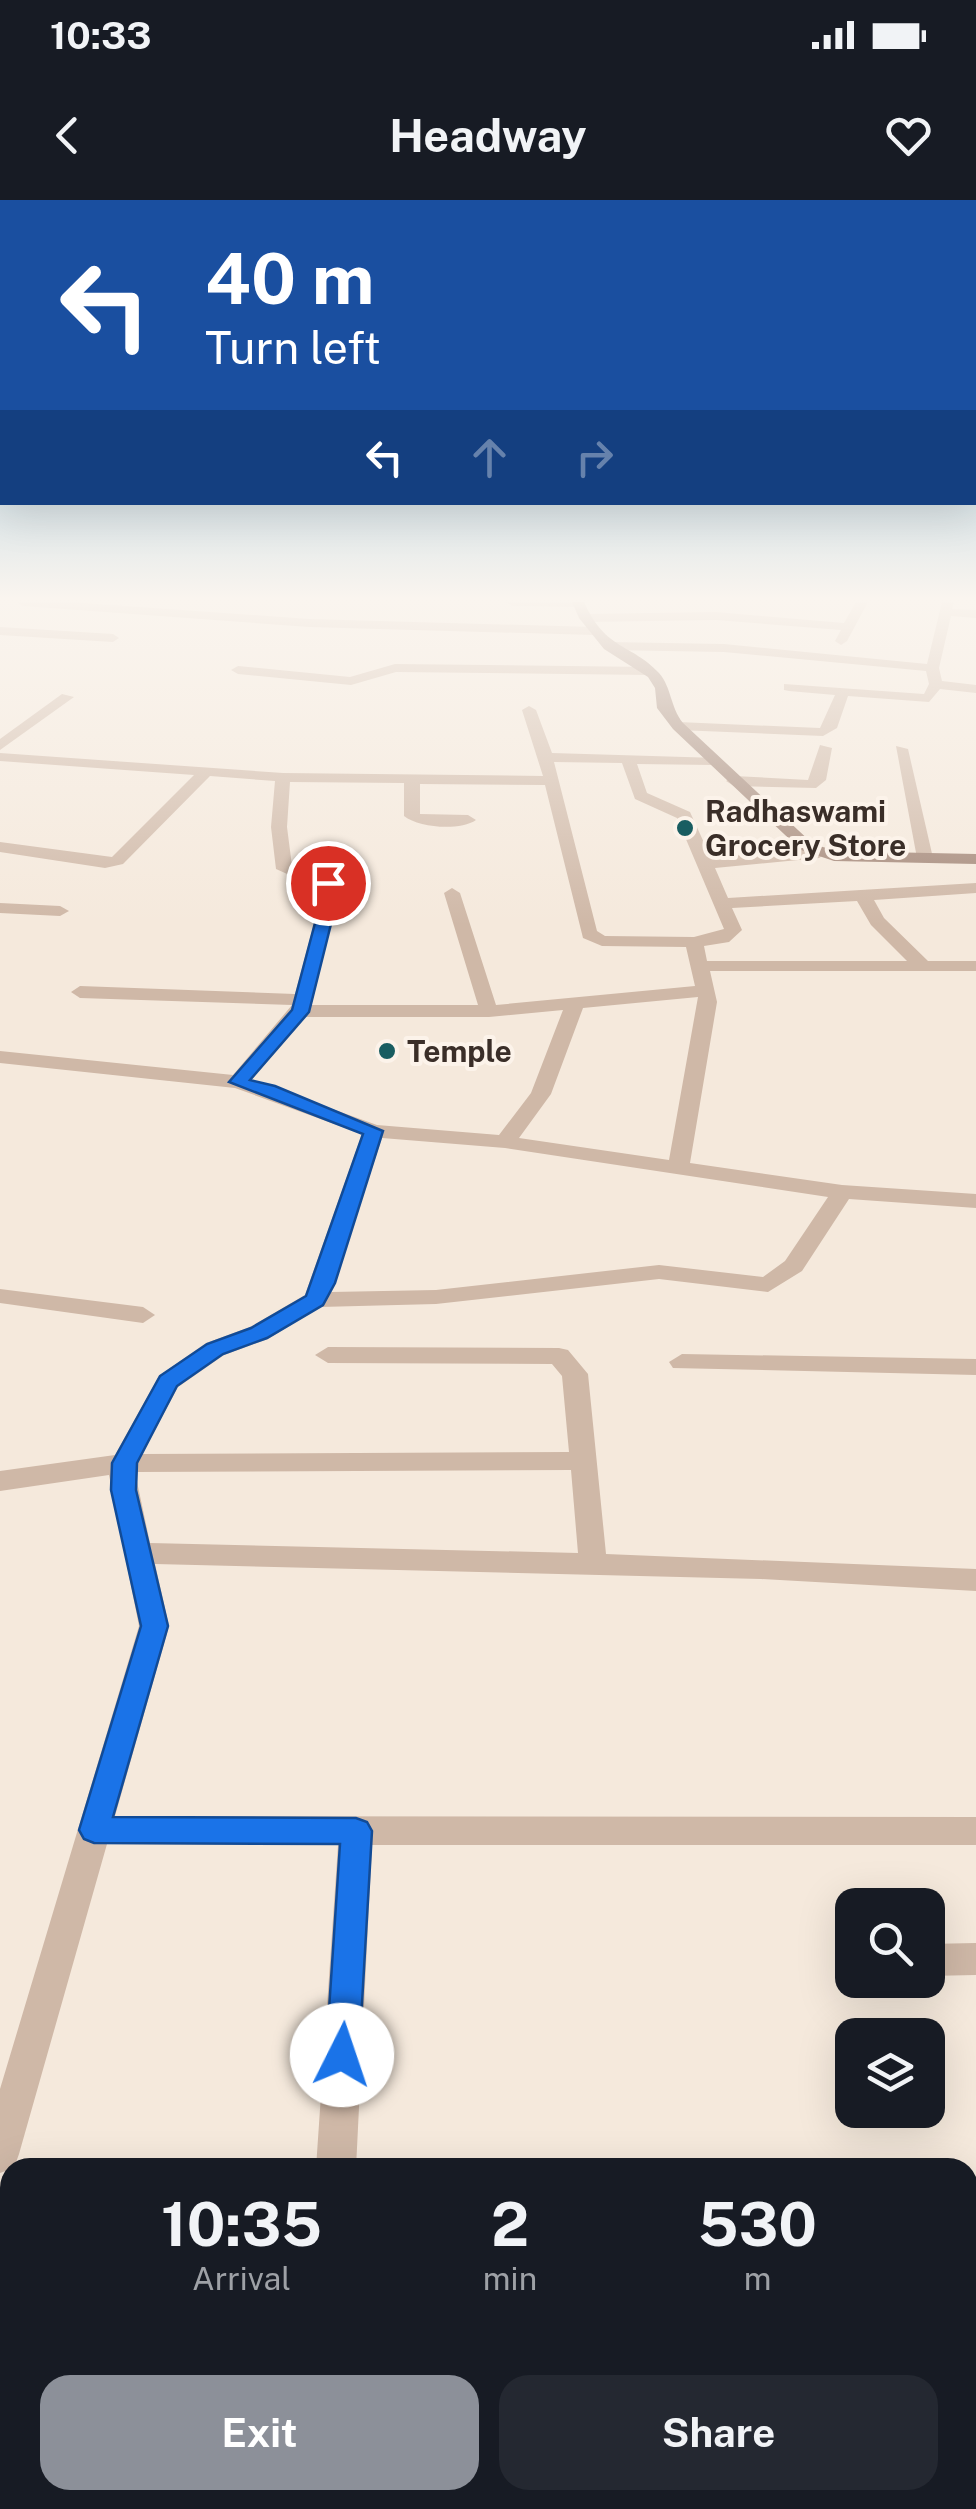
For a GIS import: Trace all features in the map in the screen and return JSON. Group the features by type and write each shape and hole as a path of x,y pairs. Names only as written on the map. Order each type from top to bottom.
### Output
{"street":[{"path":"0,746 50,710"},
{"path":"530,710 546,758 589,934 602,942 694,942 729,935 732,930 684,815 640,796 628,760"},
{"path":"665,710 806,848 819,853"},
{"path":"678,726 823,732 830,728 836,710"},
{"path":"734,780 811,785 819,780 825,748"},
{"path":"900,749 925,858"},
{"path":"0,758 283,778 550,781"},
{"path":"546,758 714,761"},
{"path":"0,846 105,863 117,861 206,774"},
{"path":"238,1082 302,1006 332,888 328,883 294,876 284,869 279,827 283,778"},
{"path":"412,781 412,816 422,820 468,820"},
{"path":"703,864 819,853 976,859"},
{"path":"722,904 976,888"},
{"path":"452,893 489,1011"},
{"path":"863,896 877,921 923,966"},
{"path":"0,908 60,911"},
{"path":"678,1167 708,1002 694,942"},
{"path":"701,966 976,966"},
{"path":"80,992 302,1006 489,1011 706,991"},
{"path":"504,1142 541,1094 575,1004"},
{"path":"0,1057 238,1082 374,1131 504,1142 842,1192 976,1201"},
{"path":"315,1300 374,1131"},
{"path":"0,2154 154,1626 123,1490 124,1463 168,1382 215,1349 259,1333 315,1300 436,1297 658,1272 768,1284 794,1266 842,1192"},
{"path":"0,1296 144,1315"},
{"path":"328,1355 559,1356 575,1374 592,1563"},
{"path":"682,1362 976,1367"},
{"path":"0,1482 124,1463 583,1460"},
{"path":"139,1554 592,1563 976,1580"},
{"path":"94,1830 976,1831"},
{"path":"337,2158 356,1831"},
{"path":"945,1960 976,1959"}],"place":[{"name":"Radhaswami Grocery Store","path":"685,828"},
{"name":"Temple","path":"387,1051"}],"route":[{"path":"328,883 332,888 327,912 300,1012 238,1082 374,1131 315,1300 259,1333 215,1349 168,1382 124,1463 123,1490 154,1626 94,1830 356,1831 342,2055"}]}
